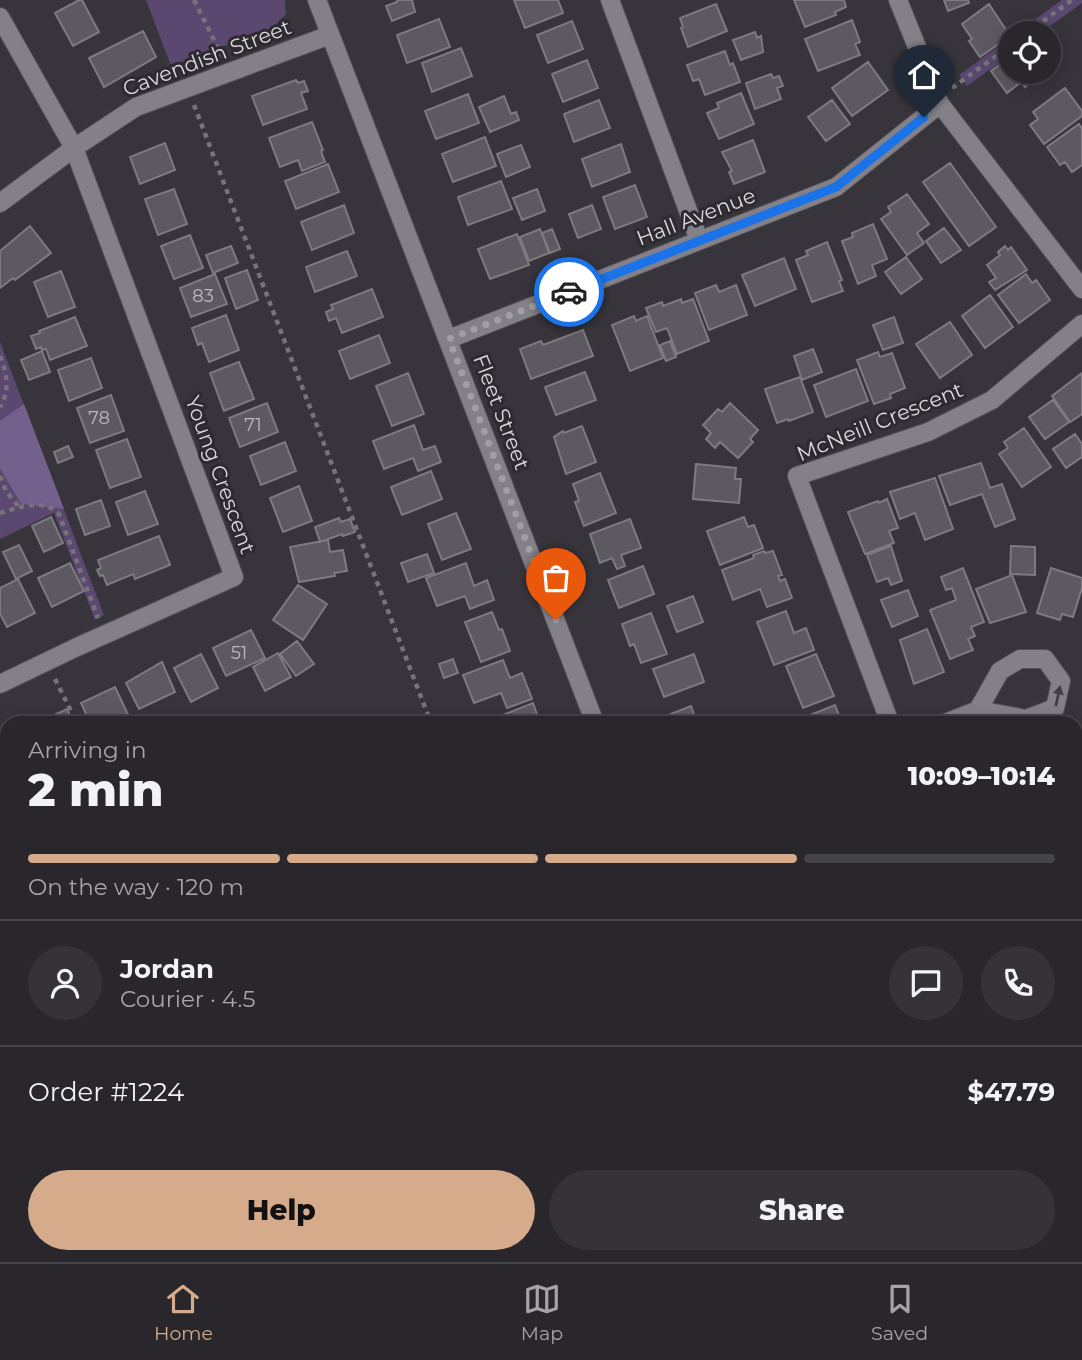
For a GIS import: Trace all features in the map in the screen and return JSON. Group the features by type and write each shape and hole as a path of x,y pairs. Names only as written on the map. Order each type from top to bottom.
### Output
{"street":[{"name":"Fleet Street","path":"317,0 592,716"},
{"path":"610,0 699,240"},
{"path":"898,0 939,102 1082,289"},
{"path":"0,17 74,148"},
{"name":"Cavendish Street","path":"0,203 74,148 136,107 330,35"},
{"name":"Hall Avenue","path":"449,339 836,187 939,102"},
{"name":"Young Crescent","path":"0,684 77,646 234,577 74,148"},
{"name":"McNeill Crescent","path":"887,716 797,476 928,432 992,400 1082,324"},
{"path":"978,710 1000,671 1020,659 1045,659 1061,681 1055,708 1034,716"},
{"path":"963,716 978,710 1010,716"}],"path":[{"path":"194,0 229,73"},
{"path":"1043,21 1072,0"},
{"path":"939,102 998,55"},
{"path":"188,88 428,716"},
{"path":"0,356 7,383 6,398 0,407"},
{"path":"0,476 6,491 19,507"},
{"path":"0,513 38,505 52,507 59,514 98,617"},
{"path":"55,678 74,716"}],"shaded area":[{"path":"146,0 285,0 286,14 273,28 171,66"},
{"path":"1062,0 1082,0 1082,3 1057,21 1033,21"},
{"path":"998,47 998,64 967,86 959,75"},
{"path":"0,342 104,615 95,620 54,513 0,539"},
{"path":"24,404 64,509 21,504 0,468 0,421"}],"building":[{"path":"82,0 99,32 73,46 55,13"},
{"path":"397,0 412,0 415,12 392,21 386,6"},
{"path":"514,0 558,0 563,13 525,28"},
{"path":"794,0 844,0 846,7 835,12 836,15 805,27"},
{"path":"944,0 968,0 969,3 948,11"},
{"path":"716,4 727,31 688,47 680,18"},
{"path":"989,4 1000,21 998,21 998,44 980,57 962,24"},
{"path":"439,19 450,47 407,63 397,35"},
{"path":"852,20 860,42 855,44 860,55 818,71 805,39"},
{"path":"572,21 583,49 548,63 537,35"},
{"path":"143,31 156,57 104,87 89,58"},
{"path":"755,32 757,38 761,36 763,52 741,60 733,40"},
{"path":"461,48 472,76 432,92 422,63"},
{"path":"725,51 740,82 705,95 699,79 693,81 687,65"},
{"path":"587,60 598,88 563,102 552,74"},
{"path":"868,62 888,90 852,116 832,88"},
{"path":"998,66 998,81 991,71"},
{"path":"771,74 773,78 779,76 783,86 777,88 781,99 755,109 746,83"},
{"path":"296,80 298,83 304,81 308,91 301,93 307,109 263,125 252,96"},
{"path":"1000,84 1018,84 1007,93"},
{"path":"1065,88 1082,111 1082,116 1044,144 1030,125 1038,119 1033,112"},
{"path":"741,93 754,124 719,139 707,113 719,108 717,103"},
{"path":"468,94 479,123 436,139 425,111"},
{"path":"504,96 511,114 516,112 519,120 490,132 479,107"},
{"path":"599,100 610,128 574,142 564,114"},
{"path":"832,100 850,124 826,141 808,117"},
{"path":"312,122 325,162 302,171 298,160 280,167 269,138"},
{"path":"1079,124 1082,129 1082,165 1072,172 1065,162 1060,165 1047,147"},
{"path":"485,137 496,166 453,182 442,154"},
{"path":"753,140 765,172 734,184 729,172 732,171 722,152"},
{"path":"165,143 175,170 140,184 130,157"},
{"path":"621,144 630,172 592,187 582,159"},
{"path":"521,145 530,167 506,177 497,154"},
{"path":"950,163 996,227 969,246 923,182"},
{"path":"328,164 339,192 296,209 285,181"},
{"path":"501,181 512,209 468,225 458,197"},
{"path":"635,185 647,217 615,229 603,197"},
{"path":"174,189 187,224 158,235 145,199"},
{"path":"537,189 545,211 522,220 513,198"},
{"path":"907,194 929,224 917,233 924,243 907,255 881,219 891,212 888,207"},
{"path":"344,205 354,233 312,250 301,222"},
{"path":"592,205 601,229 578,238 569,214"},
{"path":"873,224 887,259 872,265 876,276 858,284 842,241 853,237 852,233"},
{"path":"30,226 51,253 0,288 0,251"},
{"path":"944,228 961,250 941,263 926,241"},
{"path":"540,229 549,253 529,261 520,237"},
{"path":"552,229 560,249 550,253 542,233"},
{"path":"517,234 529,265 490,279 478,249"},
{"path":"190,235 203,268 174,279 161,246"},
{"path":"827,242 842,280 839,281 843,291 812,302 796,260 808,255 806,251"},
{"path":"231,246 238,263 213,273 206,255"},
{"path":"1005,246 1008,250 1011,247 1027,270 995,290 989,282 996,278 987,265 1000,255 998,252"},
{"path":"347,251 357,276 315,292 306,267"},
{"path":"906,257 922,279 901,294 885,272"},
{"path":"784,258 796,289 755,306 742,275"},
{"path":"247,270 258,300 236,309 225,278"},
{"path":"61,271 75,307 48,317 34,282"},
{"path":"215,274 227,304 191,317 180,288"},
{"path":"1026,274 1032,283 1036,280 1050,300 1019,323 998,295"},
{"path":"716,285 719,292 736,285 747,315 709,330 695,293"},
{"path":"372,289 383,317 342,333 336,318 329,321 326,312 333,309 331,305"},
{"path":"990,295 1013,327 985,348 962,316"},
{"path":"681,299 682,303 693,299 709,341 677,354 667,328 656,332 646,308 662,302 663,306"},
{"path":"226,315 239,350 209,362 202,343 198,345 192,328"},
{"path":"634,316 636,321 647,316 663,358 630,371 612,325"},
{"path":"75,317 87,346 50,360 46,349 36,349 31,336"},
{"path":"894,317 903,343 883,350 873,325"},
{"path":"950,322 972,355 940,378 916,344"},
{"path":"583,330 593,356 531,379 520,349 541,341 543,345"},
{"path":"379,335 390,363 350,379 339,351"},
{"path":"670,341 676,357 666,361 660,345"},
{"path":"813,349 822,372 802,380 794,356"},
{"path":"42,351 50,372 29,380 21,360"},
{"path":"878,352 880,357 892,353 905,388 890,394 891,398 874,404 857,360"},
{"path":"91,358 102,388 69,401 58,370"},
{"path":"239,362 254,399 224,411 210,373"},
{"path":"856,369 868,401 826,417 814,385"},
{"path":"585,372 596,400 556,415 545,387"},
{"path":"408,373 424,414 392,426 376,386"},
{"path":"1082,373 1082,414 1070,422 1052,396"},
{"path":"800,377 813,412 777,423 765,389"},
{"path":"111,395 124,431 90,443 77,408"},
{"path":"1053,400 1069,422 1045,439 1029,417"},
{"path":"267,403 278,432 240,447 229,418"},
{"path":"730,403 758,430 750,439 753,442 738,458 720,442 715,448 706,439 711,433 703,425 718,409 722,412"},
{"path":"414,425 423,450 435,446 441,462 418,471 413,458 384,469 373,441"},
{"path":"582,426 596,462 566,474 554,437 563,431 564,433"},
{"path":"1024,428 1051,467 1022,487 999,454 1008,448 1004,442"},
{"path":"1075,434 1082,444 1082,457 1066,468 1053,449"},
{"path":"127,439 141,477 110,488 96,450"},
{"path":"285,442 296,471 261,485 250,456"},
{"path":"68,446 73,457 58,463 54,452"},
{"path":"981,463 990,488 1002,484 1015,519 995,527 982,494 950,505 939,476"},
{"path":"696,464 736,468 735,479 741,479 739,503 693,499"},
{"path":"431,471 442,499 402,515 391,487"},
{"path":"600,473 616,513 584,526 575,502 579,501 573,484"},
{"path":"935,478 953,529 925,540 915,513 900,519 890,492"},
{"path":"299,486 312,521 283,532 270,498"},
{"path":"145,491 158,524 128,535 116,502"},
{"path":"887,499 898,528 889,531 894,543 865,554 848,512"},
{"path":"101,500 110,526 85,535 76,509"},
{"path":"456,513 471,549 442,560 428,524"},
{"path":"51,517 63,543 44,552 32,526"},
{"path":"744,517 748,527 754,525 763,548 720,565 707,531"},
{"path":"339,518 341,522 350,519 355,532 320,542 315,527"},
{"path":"630,519 641,548 621,555 625,566 617,569 612,558 600,563 590,534"},
{"path":"159,536 170,565 135,579 133,574 107,585 103,575 100,576 97,570 101,568 98,560"},
{"path":"328,540 330,552 343,550 347,571 334,573 335,576 299,582 290,547"},
{"path":"19,545 32,571 16,579 3,552"},
{"path":"891,546 902,581 891,585 888,578 877,582 867,555"},
{"path":"1011,546 1035,547 1035,575 1010,574"},
{"path":"773,551 782,575 778,576 780,581 785,579 792,598 767,607 760,589 733,600 722,570 754,558 753,555"},
{"path":"427,554 434,573 408,582 401,563"},
{"path":"70,563 84,591 52,607 38,578"},
{"path":"466,563 474,586 487,580 494,600 470,609 465,596 437,606 426,578"},
{"path":"643,566 654,594 619,608 608,580"},
{"path":"963,568 984,622 971,627 975,636 968,639 973,650 950,659 930,610 956,600 952,588 946,590 941,577"},
{"path":"1051,568 1082,578 1082,588 1073,617 1062,614 1060,620 1037,613"},
{"path":"1012,575 1026,612 990,623 976,589"},
{"path":"18,579 35,613 7,627 0,614 0,588"},
{"path":"298,585 327,604 303,640 273,620"},
{"path":"908,590 918,616 892,627 881,600"},
{"path":"693,596 703,622 677,632 667,606"},
{"path":"786,611 794,633 806,628 814,650 774,665 757,622"},
{"path":"492,612 510,651 481,662 465,622"},
{"path":"651,613 667,654 641,663 634,644 630,646 622,624"},
{"path":"927,629 944,672 914,684 900,640"},
{"path":"251,630 265,658 226,676 213,648"},
{"path":"297,641 314,664 296,676 280,654"},
{"path":"278,653 291,677 265,691 253,667"},
{"path":"201,654 218,688 191,702 174,668"},
{"path":"694,654 704,682 664,697 653,669"},
{"path":"816,654 834,696 803,708 786,666"},
{"path":"453,659 458,673 444,678 439,664"},
{"path":"503,660 510,678 522,673 532,699 507,708 501,693 474,703 463,675"},
{"path":"162,662 175,692 139,709 126,683"},
{"path":"115,687 129,716 87,716 81,703"},
{"path":"533,703 538,716 503,716"},
{"path":"835,705 839,716 808,716"},
{"path":"691,706 695,716 666,716"},
{"path":"67,709 70,716 52,716"}],"way so far":[{"path":"556,620 449,339 569,292"}],"route":[{"path":"569,292 836,187 924,117"}]}
